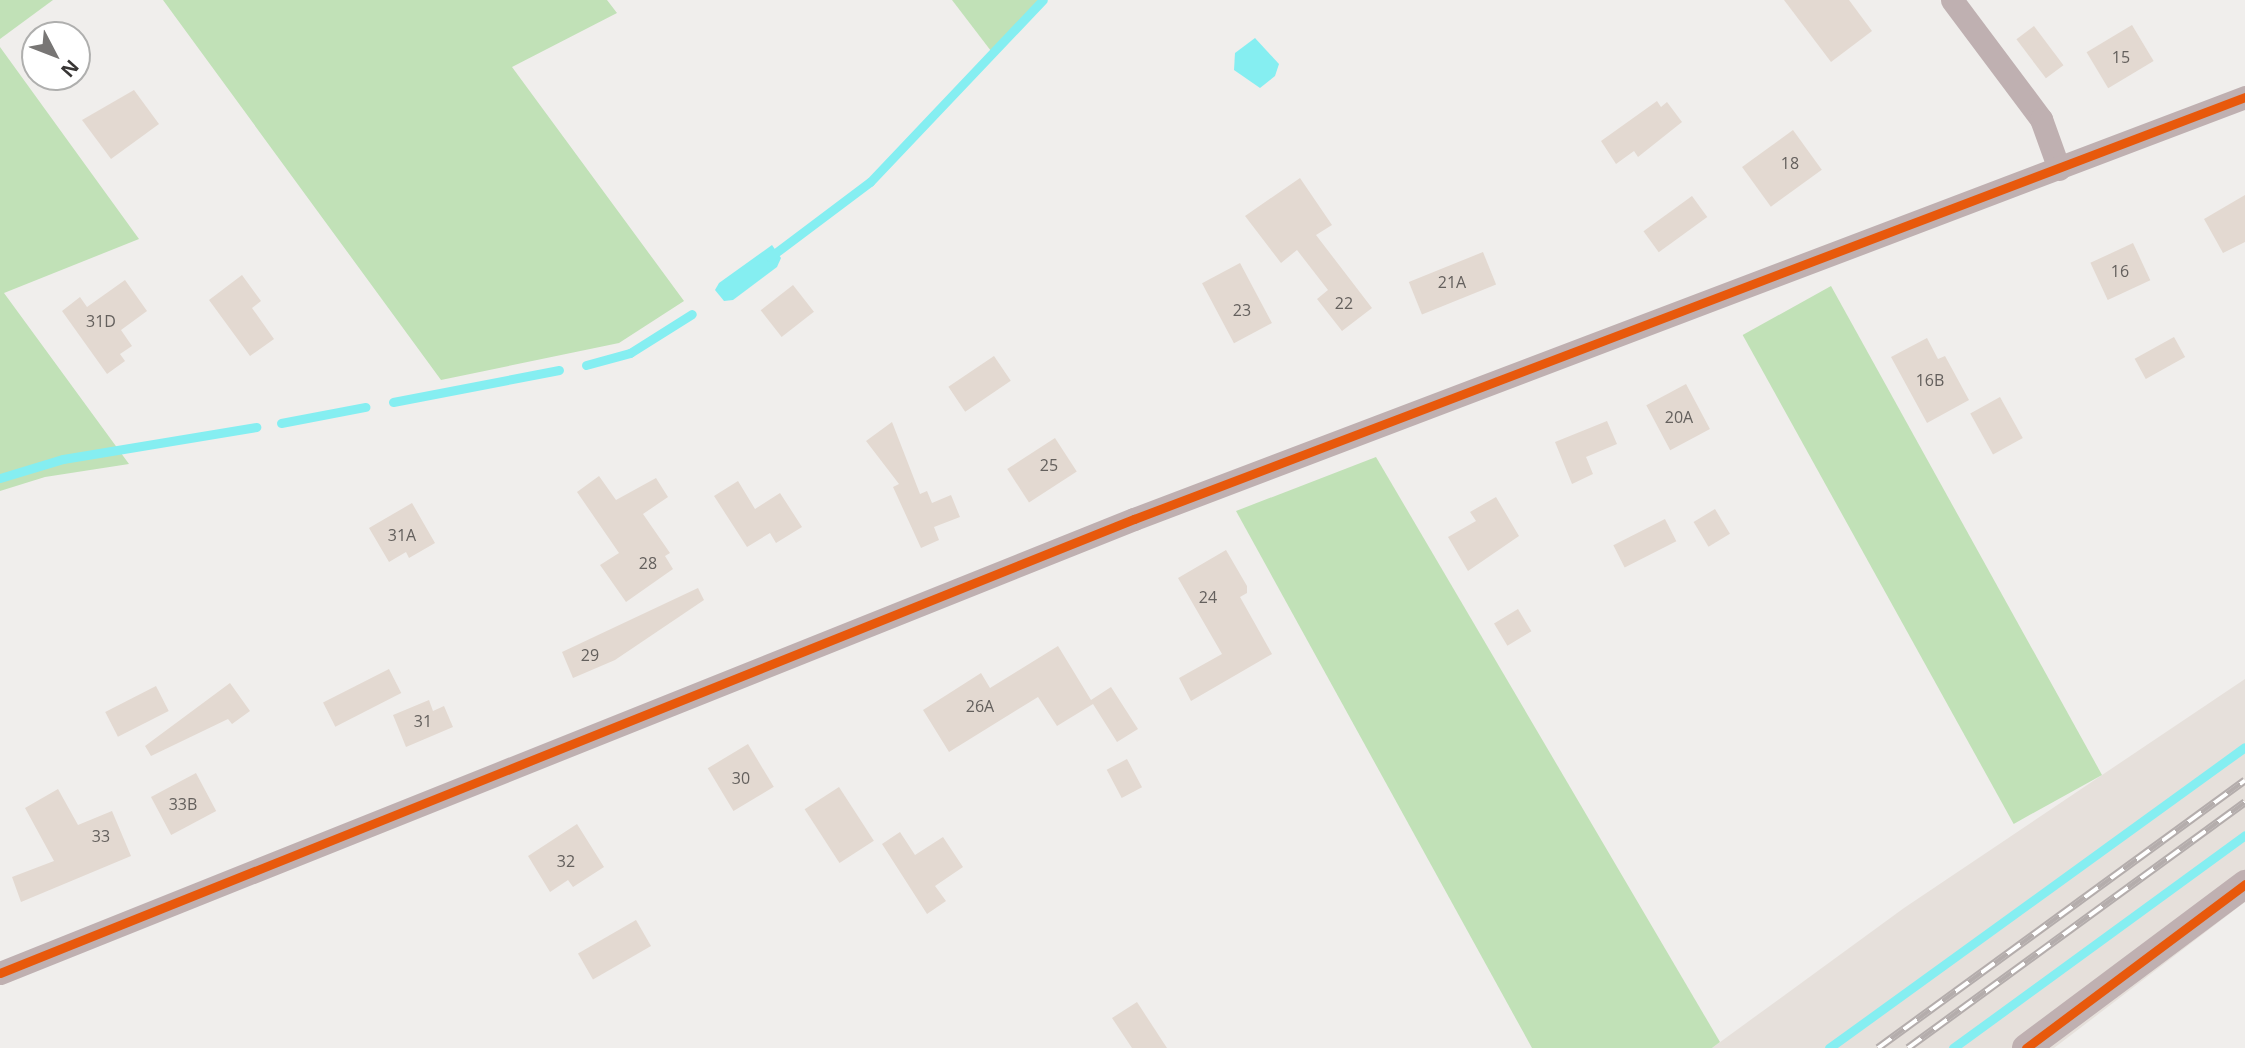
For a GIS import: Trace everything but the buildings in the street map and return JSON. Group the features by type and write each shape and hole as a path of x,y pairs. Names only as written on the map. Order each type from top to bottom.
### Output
{"street":[{"path":"1952,0 2041,119 2059,169"},
{"path":"0,973 1134,519 2245,97"},
{"path":"2026,1048 2245,884"}],"shaded area":[{"path":"2245,679 2245,902 2054,1048 1712,1048 1904,908"}],"green space":[{"path":"0,0 53,0 21,21 0,39"},
{"path":"163,0 607,0 617,13 512,67 684,301 619,343 441,380"},
{"path":"952,0 1043,0 991,51"},
{"path":"0,47 21,76 21,91 32,91 139,239 4,293 129,464 45,477 0,491"},
{"path":"1831,286 2102,775 2014,824 1743,335"},
{"path":"1376,457 1720,1042 1712,1048 1532,1048 1236,511"}],"water":[{"path":"1255,38 1279,64 1275,76 1260,88 1234,70 1235,53"},
{"path":"772,245 781,258 777,267 733,300 724,301 715,290 719,283"}],"waterway":[{"path":"770,257 870,182 1043,0"},
{"path":"586,365 630,353 692,314"},
{"path":"393,402 559,370"},
{"path":"281,423 365,407"},
{"path":"0,478 63,459 256,427"},
{"path":"1829,1048 2245,747"},
{"path":"1953,1048 2245,835"}],"railway":[{"path":"1878,1048 2245,780"},
{"path":"1908,1048 2245,802"}],"cycle path":[{"path":"0,973 1134,519 2245,97"},
{"path":"2026,1048 2245,884"}]}
